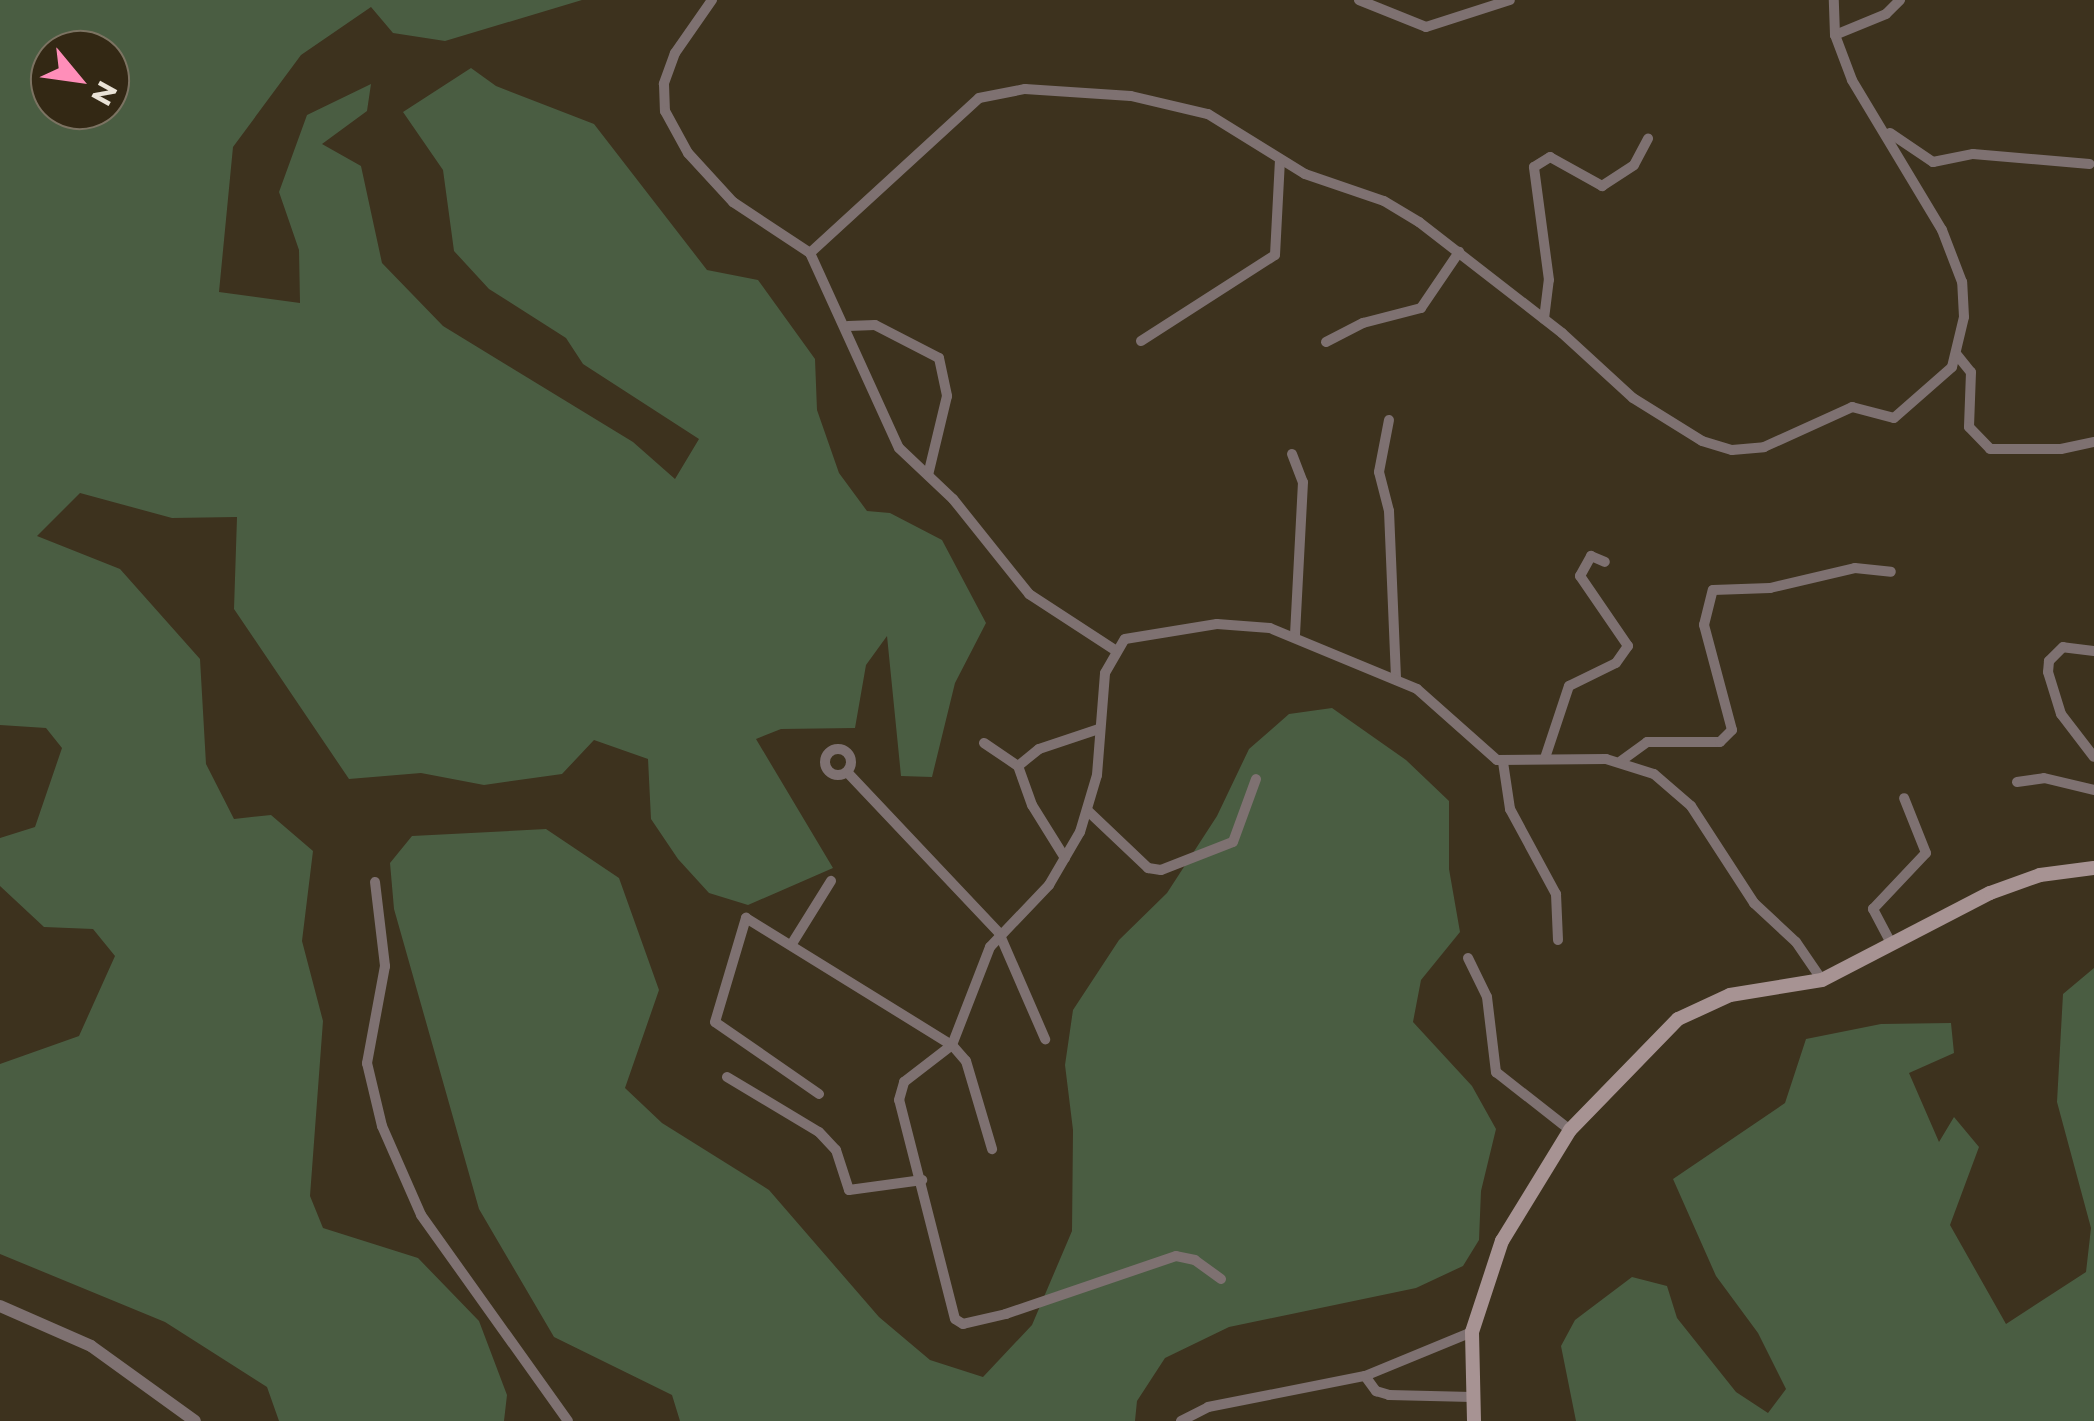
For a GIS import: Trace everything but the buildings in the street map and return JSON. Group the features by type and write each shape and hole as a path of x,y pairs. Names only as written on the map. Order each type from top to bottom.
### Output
{"main road":[{"path":"1474,1421 1472,1332 1502,1241 1570,1130 1614,1078 1701,1004 1822,980 2004,887 2094,868"}],"street":[{"path":"712,0 675,54 664,84 665,111 688,153 733,202 810,253 848,326 883,420 899,448 928,475 1029,594 1115,650"},
{"path":"1359,0 1426,27 1510,0"},
{"path":"810,253 968,105 1004,91 1078,91 1177,104 1208,114 1280,161 1384,201 1459,252 1544,319 1633,398 1702,440 1732,450 1789,440 1852,407 1894,418 1944,377 1957,355 1964,317 1958,266 1884,130 1852,80 1834,36 1834,0"},
{"path":"1834,36 1886,14 1900,0"},
{"path":"1884,130 1933,162 1972,154 2090,164"},
{"path":"1544,319 1550,280 1534,167 1550,157 1602,186 1634,166 1648,138"},
{"path":"1141,341 1274,255 1280,161"},
{"path":"1326,342 1363,323 1421,308 1459,252"},
{"path":"848,326 875,326 939,358 947,396 928,475"},
{"path":"1957,355 1971,372 1969,426 1990,449 2061,449 2094,442"},
{"path":"1389,420 1379,472 1389,511 1396,679"},
{"path":"1292,454 1303,482 1295,636"},
{"path":"1545,758 1569,686 1616,662 1628,646 1580,576 1591,556 1606,562"},
{"path":"1621,761 1646,742 1720,742 1732,730 1704,625 1713,590 1770,588 1855,568 1891,572"},
{"path":"1221,1279 1195,1260 1176,1256 963,1324 948,1310 922,1180 898,1100 904,1082 952,1045 999,933 1049,885 1065,858 1088,811 1105,672 1115,650 1130,637 1217,624 1295,636 1430,697 1482,752 1503,762 1545,758 1621,761 1654,774 1682,795 1754,904 1796,942 1822,980"},
{"path":"2094,651 2063,647 2048,672 2061,714 2094,757"},
{"path":"1018,766 1039,749 1099,729"},
{"path":"984,742 1018,766 1032,805 1065,858"},
{"path":"1503,762 1510,809 1556,894 1558,940"},
{"path":"846,772 999,933 1045,1039"},
{"path":"1088,811 1148,868 1161,870 1233,842 1256,778"},
{"path":"2017,782 2044,778 2094,790"},
{"path":"1892,944 1873,908 1926,853 1904,798"},
{"path":"375,882 385,966 368,1063 382,1126 421,1215 568,1421"},
{"path":"793,942 830,882"},
{"path":"819,1094 715,1022 746,918 793,942 952,1045 966,1061 992,1149"},
{"path":"1468,958 1487,998 1496,1072 1570,1130"},
{"path":"728,1077 819,1132 836,1150 849,1190 922,1180"},
{"path":"0,1306 91,1346 195,1421"},
{"path":"1181,1421 1208,1408 1366,1376 1449,1336 1472,1332"},
{"path":"1366,1376 1376,1391 1389,1395 1472,1397"}],"green space":[{"path":"0,0 582,0 445,41 393,33 371,7 301,55 233,147 219,292 300,303 299,250 279,192 307,115 371,84 367,111 322,144 361,166 382,263 443,326 633,442 675,479 699,439 583,364 566,338 489,289 454,251 443,170 403,112 471,68 496,86 594,124 707,270 758,280 815,359 817,410 839,473 867,511 890,513 942,540 986,623 955,683 932,777 901,776 887,636 866,665 855,728 781,729 756,739 833,868 748,905 709,893 678,859 651,819 648,759 594,740 562,774 484,785 421,773 349,779 234,609 237,517 172,518 80,493 37,536 120,569 200,659 206,764 234,819 271,815 313,851 302,941 323,1021 310,1196 323,1228 418,1258 479,1321 507,1395 504,1421 279,1421 267,1387 165,1322 0,1254 0,1064 79,1036 115,956 93,929 44,927 0,886 0,838 35,827 62,748 46,728 0,725"},
{"path":"1332,708 1406,760 1449,801 1449,869 1460,932 1421,980 1413,1022 1472,1086 1496,1129 1481,1191 1479,1240 1463,1266 1416,1288 1229,1327 1165,1358 1137,1401 1135,1421 680,1421 672,1395 554,1337 479,1209 394,909 390,863 412,836 546,829 619,878 659,990 625,1088 662,1123 769,1190 879,1317 930,1360 983,1377 1032,1325 1072,1231 1073,1130 1065,1065 1073,1010 1119,940 1167,893 1217,816 1249,749 1289,714"},
{"path":"2094,968 2094,1421 1576,1421 1561,1346 1575,1320 1632,1277 1667,1286 1677,1318 1736,1392 1768,1413 1786,1389 1758,1333 1716,1276 1673,1179 1785,1103 1806,1039 1881,1024 1951,1023 1954,1053 1909,1073 1939,1142 1954,1117 1979,1147 1950,1225 2006,1324 2086,1272 2091,1228 2057,1102 2063,994"}]}
